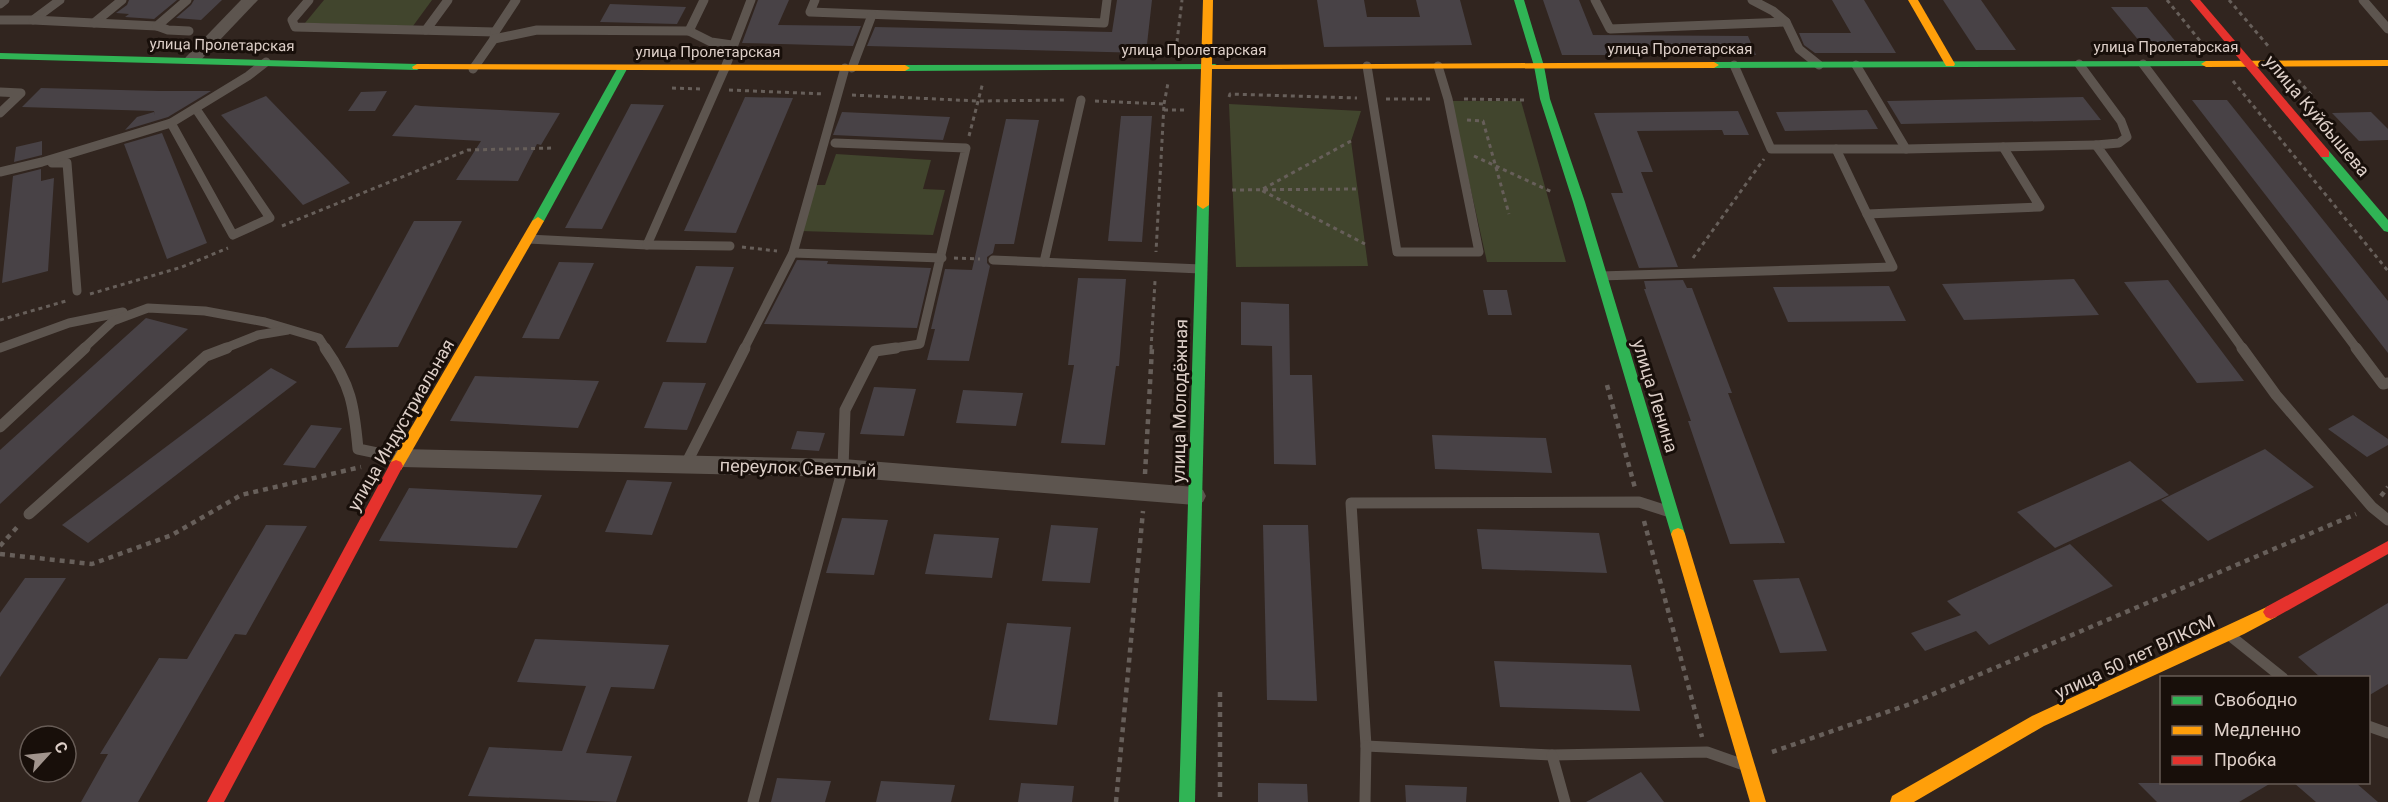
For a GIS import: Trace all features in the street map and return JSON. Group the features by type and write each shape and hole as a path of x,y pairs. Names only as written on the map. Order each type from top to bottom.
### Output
{"main road":[{"name":"улица Молодёжная","path":"1187,802 1208,0"},
{"name":"улица Ленина","path":"1519,0 1539,66 1545,99 1579,202 1758,802"},
{"path":"1912,0 1950,64"},
{"name":"улица Куйбышева","path":"2195,0 2388,228"},
{"name":"улица Пролетарская","path":"0,56 473,69 2388,63"},
{"name":"улица Индустриальная","path":"214,802 401,458 528,239 622,69"},
{"name":"улица 50 лет ВЛКСМ","path":"1898,802 2038,721 2228,634 2388,547"}],"street":[{"path":"192,60 250,0"},
{"name":"переулок Светлый","path":"401,458 843,468 1145,490 1195,496"}],"lane":[{"path":"0,4 5,0"},
{"path":"33,20 60,0"},
{"path":"94,23 122,0"},
{"path":"157,26 187,0"},
{"path":"426,30 448,0"},
{"path":"473,69 516,0"},
{"path":"689,31 704,0"},
{"path":"647,245 725,68 732,45 752,0"},
{"path":"815,0 810,12 1104,23 1107,0"},
{"path":"1594,0 1610,29 1786,22"},
{"path":"1752,0 1773,11 1786,22 1799,49 1819,65"},
{"path":"1769,0 1773,11"},
{"path":"2363,0 2388,29"},
{"path":"318,8 306,4 292,20 295,27 426,30 494,36 537,30 689,31 711,42 732,45"},
{"path":"686,464 793,253 849,68 872,15"},
{"path":"0,20 157,26 168,30 189,31"},
{"path":"0,172 42,162 171,123 266,62"},
{"path":"1856,64 1906,149"},
{"path":"1734,65 1771,149 2096,146 2119,143 2127,138 2121,121 2079,64"},
{"path":"2143,64 2383,384 2388,383"},
{"path":"1367,66 1397,252 1479,252 1448,99 1438,66"},
{"path":"0,92 21,93 0,113"},
{"path":"1044,262 1081,100"},
{"path":"171,123 232,235 270,218 196,109"},
{"path":"753,802 843,468 845,410 875,351 920,344 966,148 835,143"},
{"path":"2096,146 2276,395 2372,507 2388,520"},
{"path":"1867,214 2040,207 2003,147"},
{"path":"1600,276 1893,267 1836,149"},
{"path":"42,162 67,163 77,291"},
{"path":"528,239 647,245 730,246"},
{"path":"793,253 942,258"},
{"path":"993,260 1201,269"},
{"path":"0,348 69,322 148,308 205,310 265,322 319,338 343,374 354,409 358,449 401,458"},
{"path":"0,427 113,321 148,308"},
{"path":"29,514 206,356 258,335 292,330"},
{"path":"1365,802 1366,746 1351,503 1639,502 1672,513"},
{"path":"2228,634 2280,676"},
{"path":"2370,727 2388,733"},
{"path":"1366,746 1552,755 1707,752 1748,766"},
{"path":"1552,755 1565,802"}],"path":[{"path":"2167,0 2388,271"},
{"path":"966,148 987,68"},
{"path":"1228,102 1230,94 1372,99 1524,99 1527,109"},
{"path":"978,101 1081,100 1164,104 1145,490 1116,802"},
{"path":"1465,120 1483,120 1509,214"},
{"path":"1261,190 1351,141"},
{"path":"1682,273 1771,149"},
{"path":"1470,155 1554,193 1551,182"},
{"path":"1232,190 1358,189"},
{"path":"1261,190 1365,244"},
{"path":"730,246 793,253"},
{"path":"942,258 993,260"},
{"path":"1608,377 1607,388 1707,752"},
{"path":"0,554 92,564 172,535 241,495 364,466"},
{"path":"1767,744 1770,753 1910,704 2372,507 2388,487"},
{"path":"0,546 29,514"},
{"path":"1220,688 1220,802"}],"green space":[{"path":"324,0 432,0 413,26 305,23"},
{"path":"1451,101 1521,101 1566,262 1487,262"},
{"path":"1229,104 1361,111 1351,141 1368,266 1236,267"},
{"path":"836,154 931,160 923,189 945,190 933,235 800,231 815,185 825,185"}],"building":[{"path":"129,0 177,0 154,19 125,17 129,14 116,13 127,5"},
{"path":"194,0 222,0 201,20 176,18"},
{"path":"758,0 789,0 778,25 861,26 853,46 742,43"},
{"path":"1117,0 1152,0 1146,53 867,46 875,27 1112,32"},
{"path":"1317,0 1364,0 1367,17 1420,17 1416,0 1460,0 1472,45 1324,47"},
{"path":"1543,0 1579,0 1593,35 1748,36 1756,55 1562,55"},
{"path":"1832,0 1864,0 1896,53 1815,53 1804,45 1799,33 1851,33"},
{"path":"1943,0 1981,0 2016,50 1976,50"},
{"path":"610,4 686,7 677,24 600,22"},
{"path":"2111,7 2147,7 2181,48 2145,48"},
{"path":"41,88 211,91 168,117 125,130 137,117 154,112 155,115 154,111 22,107"},
{"path":"387,91 375,111 348,111 361,92"},
{"path":"266,96 350,183 303,205 221,115"},
{"path":"745,97 793,98 736,233 684,231"},
{"path":"2083,97 2101,120 1901,124 1887,101"},
{"path":"2192,100 2227,100 2388,301 2388,353"},
{"path":"631,104 664,105 602,229 565,228"},
{"path":"415,105 560,113 541,145 537,144 518,181 456,180 481,141 392,136"},
{"path":"1867,110 1878,129 1785,131 1776,112"},
{"path":"1738,111 1749,135 1724,135 1722,130 1637,131 1653,172 1641,172 1678,267 1639,268 1611,193 1623,193 1594,113"},
{"path":"842,112 950,117 943,140 833,135"},
{"path":"2371,112 2388,129 2388,140 2359,141 2332,113"},
{"path":"1121,116 1152,116 1142,242 1108,241"},
{"path":"1006,119 1039,120 1014,244 995,244 993,253 987,257 987,263 990,266 969,361 927,360 935,329 931,329 945,269 972,270"},
{"path":"162,133 207,243 167,259 124,144"},
{"path":"42,141 42,155 14,162 16,147"},
{"path":"41,169 41,181 54,178 48,271 2,283 13,176"},
{"path":"414,221 462,221 398,347 345,348"},
{"path":"797,260 828,261 827,264 931,268 917,328 764,324"},
{"path":"559,262 594,263 559,339 522,338"},
{"path":"696,266 734,267 706,343 666,342"},
{"path":"1078,278 1126,279 1119,366 1116,366 1105,445 1061,443 1074,365 1068,365"},
{"path":"2074,279 2099,315 1964,320 1942,284"},
{"path":"1683,280 1687,288 1692,288 1732,393 1728,393 1785,543 1730,544 1688,421 1691,421 1644,289 1646,289 1644,281"},
{"path":"2168,280 2244,381 2197,383 2124,282"},
{"path":"1889,286 1906,321 1788,322 1773,287"},
{"path":"1483,290 1507,290 1512,315 1488,315"},
{"path":"1241,302 1289,304 1290,375 1312,375 1316,465 1274,464 1272,346 1241,345"},
{"path":"146,318 188,329 0,504 0,450"},
{"path":"271,368 297,382 88,543 62,525"},
{"path":"475,376 599,381 578,428 450,421"},
{"path":"663,382 706,383 687,430 644,428"},
{"path":"874,387 916,389 904,436 860,434"},
{"path":"963,390 1023,393 1016,426 956,423"},
{"path":"2353,415 2388,439 2388,445 2367,457 2328,429"},
{"path":"311,425 342,428 315,468 283,465"},
{"path":"797,431 825,433 819,451 791,449"},
{"path":"1432,435 1546,438 1552,473 1435,469"},
{"path":"2265,449 2314,487 2208,541 2161,500"},
{"path":"2130,461 2169,495 2055,548 2017,512"},
{"path":"627,480 672,482 652,535 605,532"},
{"path":"409,488 542,495 517,548 379,541"},
{"path":"842,518 888,520 874,575 826,573"},
{"path":"266,525 307,526 246,635 235,634 138,802 81,802 108,754 100,754 159,658 187,659"},
{"path":"1051,525 1098,528 1090,583 1042,581"},
{"path":"1263,525 1308,525 1317,701 1267,700"},
{"path":"1477,529 1599,533 1607,573 1482,569"},
{"path":"934,534 999,538 992,578 925,574"},
{"path":"2070,544 2113,586 1989,645 1976,631 1925,651 1911,633 1961,615 1947,601"},
{"path":"25,578 66,578 0,677 0,613"},
{"path":"1799,578 1827,651 1780,653 1753,580"},
{"path":"2388,603 2388,684 2370,695 2370,676 2319,676 2298,657"},
{"path":"1007,623 1071,627 1057,725 989,720"},
{"path":"535,639 669,645 654,689 611,687 586,753 632,756 616,802 468,796 489,747 562,751 586,686 517,682"},
{"path":"1494,661 1631,665 1640,711 1500,707"},
{"path":"1641,772 1664,802 1586,802"},
{"path":"777,778 831,781 825,802 771,802"},
{"path":"881,781 955,785 951,802 876,802"},
{"path":"1021,783 1074,786 1072,802 1018,802"},
{"path":"1258,783 1307,784 1308,802 1258,802"},
{"path":"2138,783 2269,784 2239,802 2157,802"},
{"path":"2295,784 2357,784 2378,802 2316,802"},
{"path":"1405,785 1467,787 1466,802 1406,802"}],"traffic: fast":[{"path":"1519,0 1539,66 1545,99 1579,202 1678,534"},
{"path":"0,56 417,67"},
{"path":"1714,65 2206,64"},
{"path":"905,68 1215,67"},
{"path":"538,221 622,69"},
{"path":"2325,154 2388,228"},
{"path":"1187,802 1203,205"}],"traffic: slow":[{"path":"1203,205 1208,0"},
{"path":"1913,0 1950,64"},
{"path":"2206,64 2388,63"},
{"path":"1215,67 1714,65"},
{"path":"417,67 905,68"},
{"path":"396,466 538,221"},
{"path":"1678,534 1758,802"},
{"path":"1898,802 2038,721 2239,629 2271,612"}],"traffic: jam":[{"path":"2195,0 2325,154"},
{"path":"215,802 396,466"},
{"path":"2271,612 2388,547"}]}
